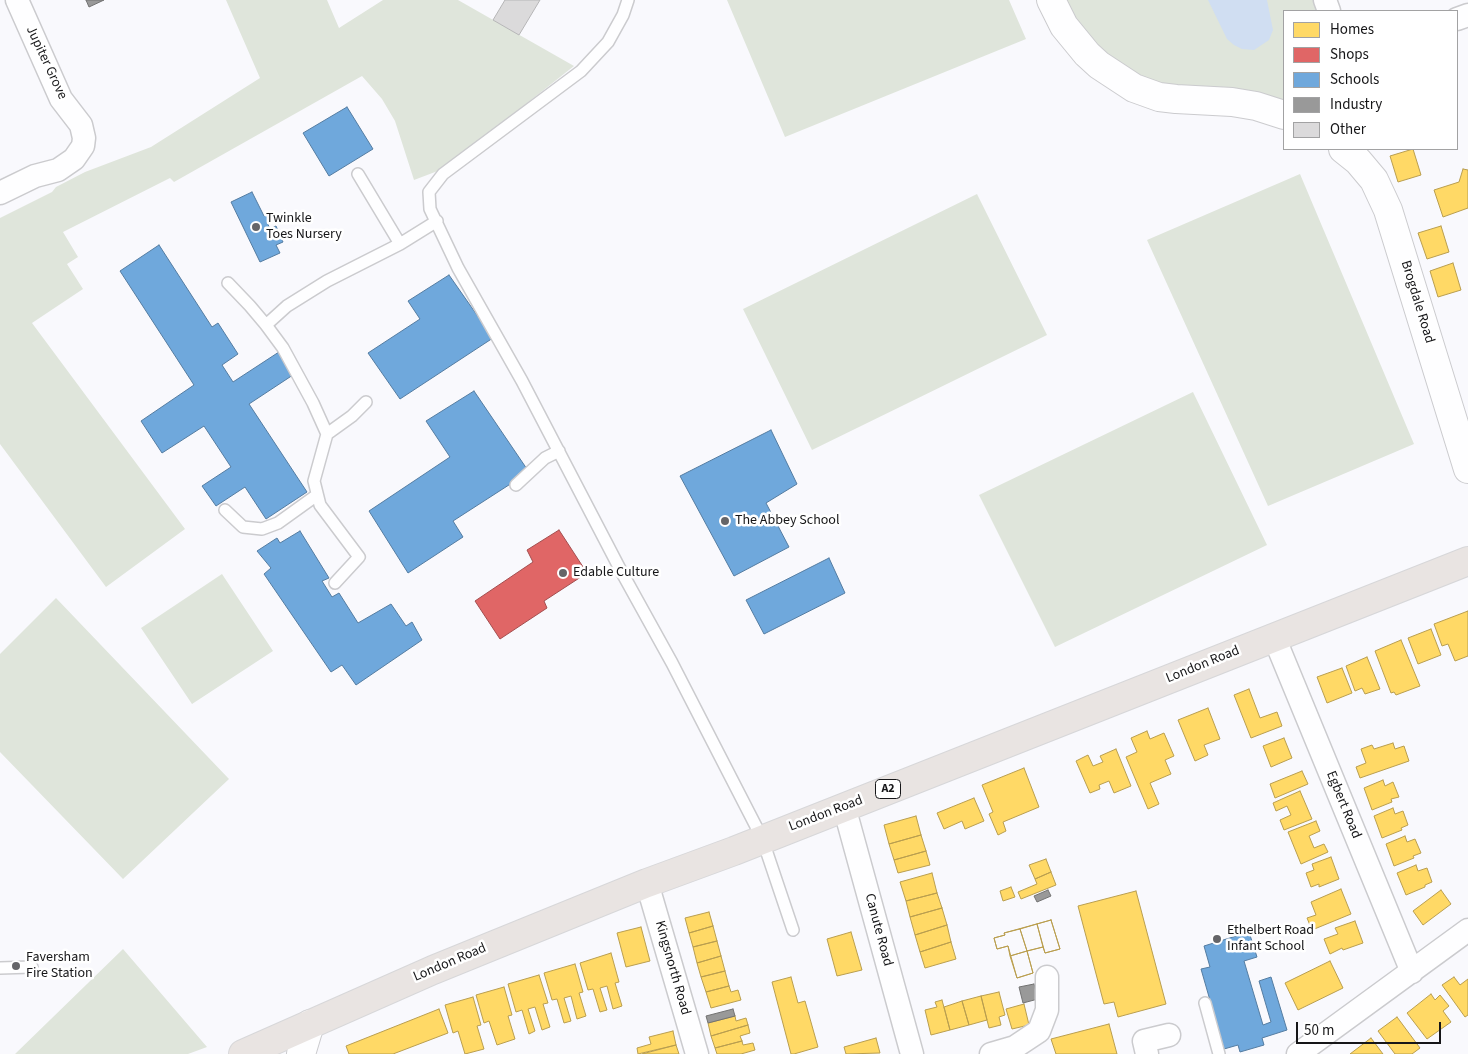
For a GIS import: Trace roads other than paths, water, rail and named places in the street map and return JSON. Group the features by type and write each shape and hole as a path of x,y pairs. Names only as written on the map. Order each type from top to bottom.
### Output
{"main road":[{"name":"London Road","path":"244,1054 433,970 647,883 734,851 762,838 1468,561"}],"street":[{"name":"Jupiter Grove","path":"0,193 35,176 58,170 74,159 83,146 84,138 81,125 62,99 17,0"},
{"path":"1051,0 1064,26 1078,44 1099,65 1134,88 1159,97 1232,102 1283,111"},
{"name":"Brogdale Road","path":"1344,150 1358,161 1374,180 1388,210 1468,469"},
{"name":"Egbert Road","path":"1274,637 1412,972"},
{"name":"Canute Road","path":"842,807 912,1054"},
{"name":"Kingsnorth Road","path":"647,883 697,1054"},
{"path":"1298,1054 1468,930"},
{"path":"991,1054 1016,1051 1039,1031 1047,1010 1047,977"},
{"path":"301,1054 310,1024"},
{"path":"1148,1054 1144,1042 1169,1034"}],"lane":[{"path":"628,0 623,15 608,42 582,71 443,174 429,192 430,209 458,268 559,451 620,569 672,663 762,838 794,930"},
{"path":"358,174 400,244"},
{"path":"266,325 287,306 327,281 400,244 437,221"},
{"path":"228,283 250,306 283,348 313,403 327,434"},
{"path":"335,583 359,558 320,506 314,481 327,434 352,416 366,402"},
{"path":"516,484 545,458 559,451"},
{"path":"225,510 243,527 262,529 278,523 317,495"},
{"path":"0,968 32,966"},
{"path":"1205,1004 1219,1054"}],"water":[{"path":"1208,0 1267,0 1273,30 1269,40 1254,50 1242,49 1234,45 1227,39"}],"place":[{"name":"Twinkle Toes Nursery","path":"256,227"},
{"name":"The Abbey School","path":"725,521"},
{"name":"Edable Culture","path":"563,573"},
{"name":"Ethelbert Road Infant School","path":"1217,939"},
{"name":"Faversham Fire Station","path":"16,966"}]}
